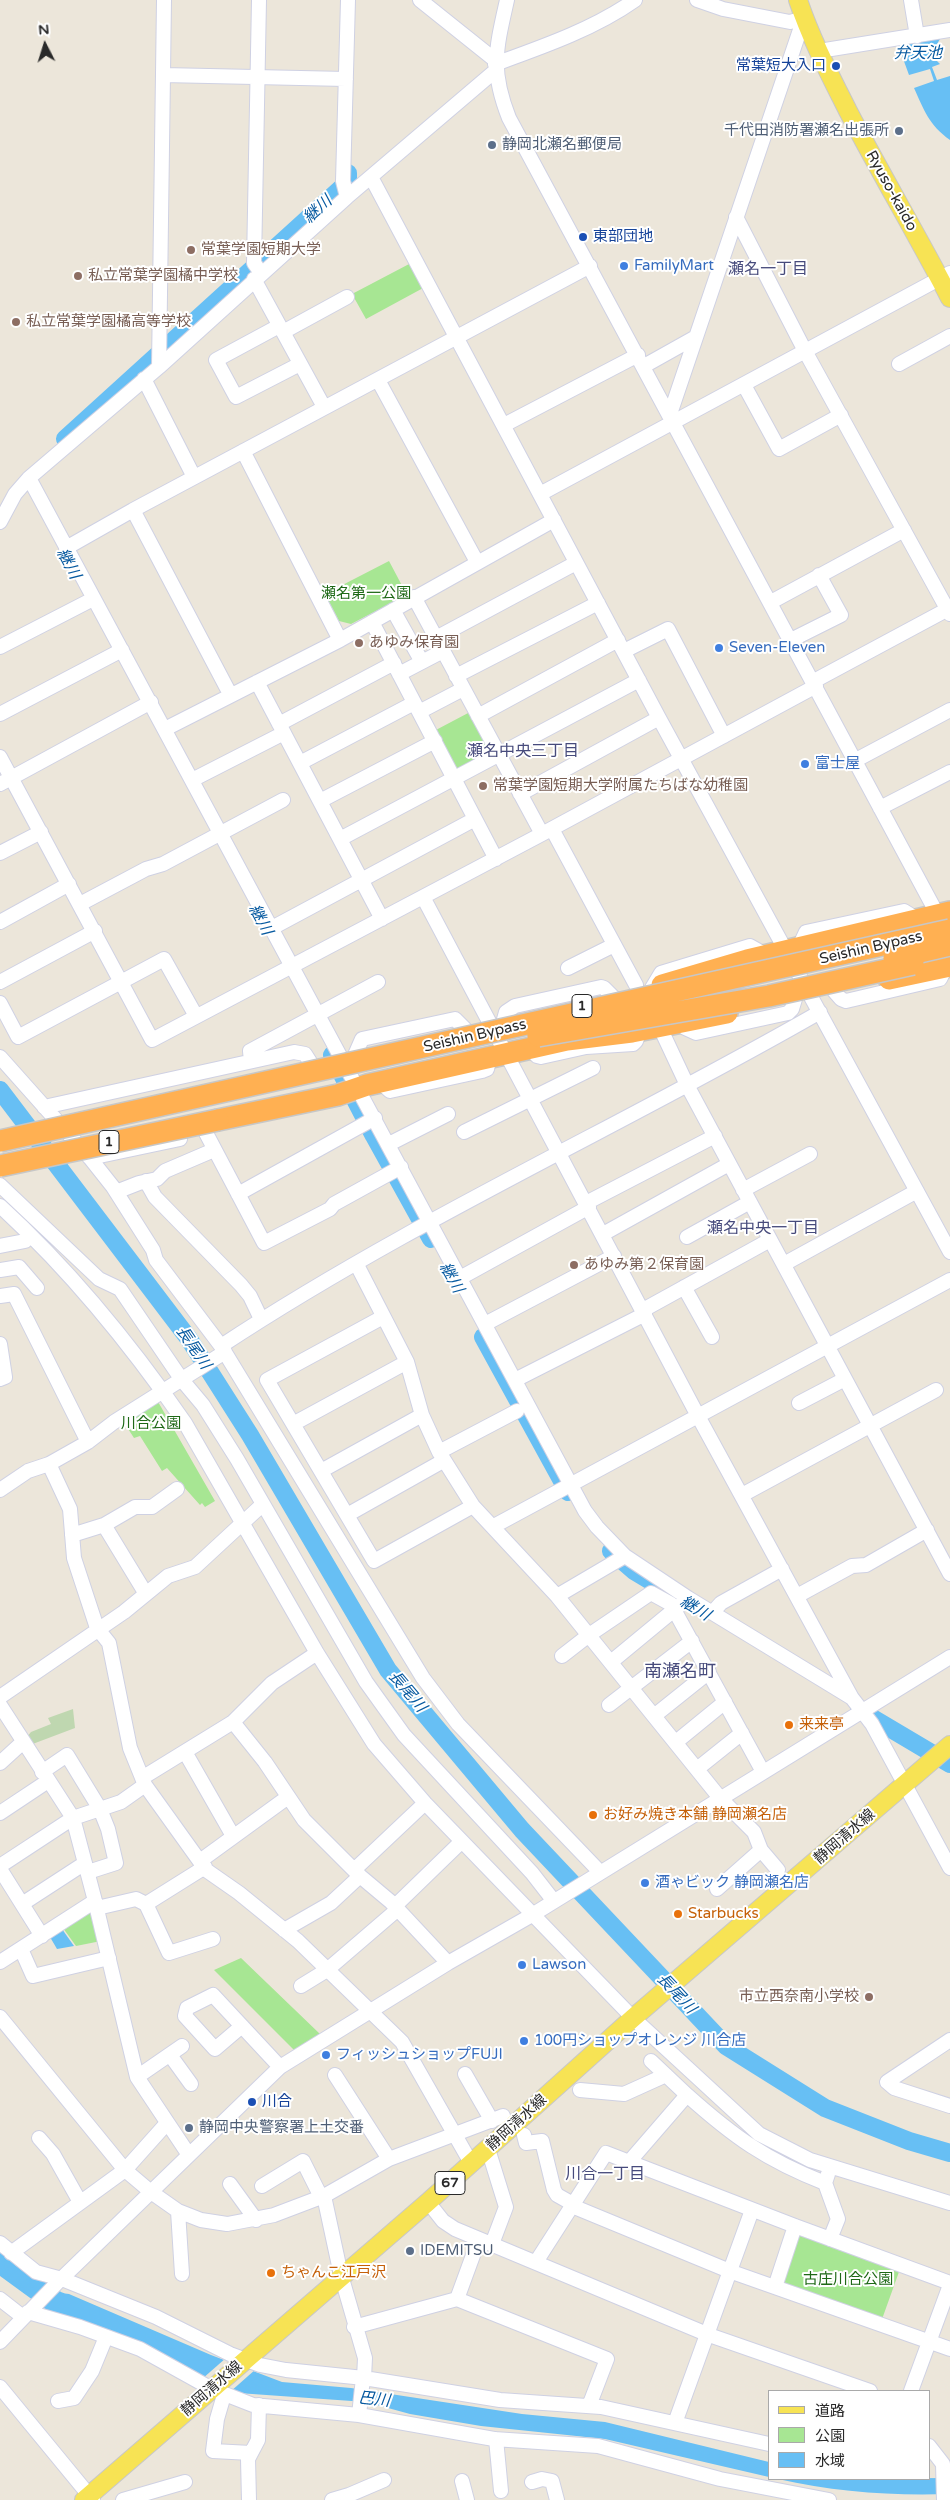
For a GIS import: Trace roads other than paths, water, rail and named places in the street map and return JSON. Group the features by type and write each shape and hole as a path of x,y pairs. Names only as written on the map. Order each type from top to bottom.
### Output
{"highway":[{"name":"1","path":"616,1002 644,987 766,955 917,920 947,919"},
{"name":"1","path":"0,1131 497,1024 616,1002 736,969 947,919"},
{"name":"Seishin Bypass","path":"0,1154 532,1042 950,945"},
{"name":"1","path":"0,1166 212,1126 338,1095 380,1082 498,1055 532,1042 567,1040 809,1002 834,991 949,963"},
{"path":"532,1042 949,963"},
{"name":"Seishin Bypass","path":"0,1141 616,1002"}],"main road":[{"name":"Ryuso-kaido","path":"798,0 819,51 887,185 945,276 950,298"},
{"name":"静岡清水線","path":"88,2498 217,2390 244,2360 428,2202 633,2018 906,1785 947,1747"}],"street":[{"path":"158,366 164,0"},
{"path":"259,0 254,263 281,329 324,407"},
{"path":"347,197 343,182 348,0"},
{"path":"420,0 495,65"},
{"path":"507,0 495,65 501,98 509,118 792,640 880,808 947,919 950,937"},
{"path":"0,522 15,494 29,478 144,379 495,65 600,20 635,0"},
{"path":"697,0 723,9 790,22 804,18"},
{"path":"911,0 917,36"},
{"path":"671,418 694,338 804,18"},
{"path":"819,51 950,30"},
{"path":"163,75 346,79"},
{"path":"371,177 658,718 793,949 809,1002 950,1252"},
{"path":"0,757 6,781 41,832 152,1040 547,832 680,758 724,736 815,683 949,610 805,351 736,217"},
{"path":"66,548 324,407 590,266"},
{"path":"540,494 671,418 744,384 945,276"},
{"path":"300,364 236,397 216,360 347,297"},
{"path":"899,364 950,336"},
{"path":"504,425 694,338"},
{"path":"144,379 194,477"},
{"path":"378,380 477,562"},
{"path":"744,384 778,449 841,415"},
{"path":"243,451 340,640"},
{"path":"29,478 93,599 151,702 270,928 318,1013 349,1056 358,1088 570,1484 597,1528 620,1560 712,1612 852,1698"},
{"path":"133,510 230,694"},
{"path":"165,729 230,694 340,640 554,520"},
{"path":"771,602 904,530"},
{"path":"192,780 282,728 397,669 422,662 440,644 576,563"},
{"path":"792,640 841,615 819,575"},
{"path":"414,597 520,794 547,832 614,945 644,987"},
{"path":"0,648 93,599"},
{"path":"456,676 598,603"},
{"path":"393,610 422,662"},
{"path":"372,622 496,859"},
{"path":"478,716 621,646 668,629 724,736"},
{"path":"0,714 122,650"},
{"path":"340,839 639,680"},
{"path":"257,682 382,919"},
{"path":"300,763 417,707 463,688"},
{"path":"6,781 151,702"},
{"path":"856,760 950,710"},
{"path":"520,794 658,718"},
{"path":"320,801 434,741"},
{"path":"880,808 950,772"},
{"path":"80,904 146,869 163,864 283,800"},
{"path":"270,928 475,819"},
{"path":"0,853 41,832"},
{"path":"0,922 69,884"},
{"path":"423,897 497,1024 498,1055 531,1097 698,1416 852,1698 863,1711 906,1785 950,1868"},
{"path":"0,982 94,931"},
{"path":"568,968 614,945"},
{"path":"0,1003 18,1036 164,959 196,1016"},
{"path":"251,1061 250,1051 378,982"},
{"path":"0,1490 28,1471 49,1464 88,1442 114,1422 183,1379 261,1319 430,1223 687,1085 809,1002"},
{"path":"659,1026 714,1136 950,1574"},
{"path":"44,1107 251,1061 301,1052 312,1064"},
{"path":"0,1057 90,1158 116,1192 153,1250 156,1260 223,1350 423,1678 458,1724 597,1873"},
{"path":"464,1132 531,1097 593,1068"},
{"path":"389,1144 448,1114"},
{"path":"238,1194 375,1118"},
{"path":"90,1158 212,1126 214,1150 264,1243 330,1209 334,1204 401,1167"},
{"path":"460,1278 714,1136"},
{"path":"116,1192 156,1179 166,1171 214,1150"},
{"path":"687,1237 810,1154"},
{"path":"603,1234 729,1164"},
{"path":"146,1181 155,1197 241,1285 250,1296 261,1319"},
{"path":"0,1185 99,1279 120,1289 183,1379 203,1404 237,1459 366,1682 404,1735 556,1899"},
{"path":"784,1264 917,1191"},
{"path":"0,1206 26,1230 84,1292 163,1392 184,1423 317,1653 374,1744 424,1804 633,2018 759,2134 810,2160 950,2203"},
{"path":"515,1380 644,1312 684,1287 770,1240"},
{"path":"0,1246 25,1241"},
{"path":"485,1324 614,1256"},
{"path":"357,1264 407,1362 422,1415 441,1457 473,1506 494,1526 558,1596 720,1798 754,1832 761,1850 778,1870"},
{"path":"0,1270 19,1267 38,1288"},
{"path":"494,1526 950,1280"},
{"path":"684,1287 712,1337"},
{"path":"0,1296 14,1294 88,1442"},
{"path":"383,1317 267,1380 374,1560 473,1506"},
{"path":"0,1344 6,1377 0,1379"},
{"path":"293,1424 407,1362"},
{"path":"799,1403 845,1379"},
{"path":"742,1495 936,1390"},
{"path":"347,1515 517,1411"},
{"path":"321,1471 422,1415"},
{"path":"49,1464 70,1509 74,1558 97,1628 109,1643 130,1748 144,1782 202,1864 298,1941 402,2042 472,2163"},
{"path":"72,1535 104,1525 135,1506 152,1507 177,1489"},
{"path":"0,1697 146,1594 168,1576 195,1567 262,1505"},
{"path":"104,1525 146,1594"},
{"path":"797,1596 852,1566 866,1565 926,1530"},
{"path":"558,1596 620,1560"},
{"path":"712,1612 721,1603 782,1569"},
{"path":"562,1656 589,1635 652,1593 671,1604 763,1772"},
{"path":"611,1662 688,1598"},
{"path":"609,1706 692,1642"},
{"path":"42,1936 0,1867 73,1818 121,1802 144,1782 185,1752 232,1722 272,1683 317,1653"},
{"path":"0,2342 150,2192 280,2067 448,1963 532,1915 597,1873 950,1657"},
{"path":"654,1716 709,1672"},
{"path":"676,1742 725,1702"},
{"path":"0,1705 73,1818 96,1904 137,2077 189,2155"},
{"path":"232,1722 265,1762 304,1820 357,1873 397,1907 448,1963"},
{"path":"697,1769 742,1733"},
{"path":"0,1763 23,1742"},
{"path":"185,1752 233,1836"},
{"path":"0,1813 67,1755 100,1809 108,1829 116,1864 86,1868 22,1904"},
{"path":"146,1904 202,1864 233,1836 288,1797"},
{"path":"284,1930 331,1904 357,1873 424,1804"},
{"path":"302,1986 327,1970 397,1907 461,1842"},
{"path":"717,1889 761,1850"},
{"path":"0,1962 96,1904 136,1899 146,1904 169,1953 213,1939"},
{"path":"21,1949 33,1976 109,1958"},
{"path":"0,2017 125,2170 150,2192 178,2211 214,2223 227,2224 256,2220 323,2197 390,2159 498,2118 465,2074"},
{"path":"242,2026 280,2067"},
{"path":"950,2040 883,2084 950,2106"},
{"path":"137,2077 182,2046"},
{"path":"170,2056 191,2084"},
{"path":"651,2061 728,2132 755,2151 796,2172 825,2183"},
{"path":"335,2075 390,2159"},
{"path":"580,2090 624,2094 666,2075"},
{"path":"629,2162 687,2095"},
{"path":"11,2254 125,2170 167,2123"},
{"path":"524,2135 526,2143 542,2141 554,2190 557,2195 572,2205 732,2272 950,2349"},
{"path":"38,2138 53,2154 80,2202"},
{"path":"457,2299 506,2207 488,2149"},
{"path":"536,2262 606,2153 950,2284 911,2390"},
{"path":"262,2186 304,2161 323,2197 354,2327 365,2358 359,2413"},
{"path":"830,2166 825,2183 838,2219 830,2239"},
{"path":"230,2184 256,2220"},
{"path":"428,2202 443,2221 454,2229 709,2335 867,2390"},
{"path":"676,2423 732,2272 752,2210"},
{"path":"178,2211 182,2274"},
{"path":"775,2287 796,2226"},
{"path":"0,2243 11,2254 36,2272 156,2317 244,2360 286,2370 500,2400 601,2406 768,2444"},
{"path":"0,2299 28,2313 140,2349 217,2390 259,2406 359,2413 496,2439 598,2446 720,2480 829,2500"},
{"path":"354,2327 457,2299 607,2359 589,2406"},
{"path":"58,2401 74,2398 92,2371 106,2337"},
{"path":"0,2388 88,2498"},
{"path":"217,2390 217,2419 213,2451 251,2453"},
{"path":"249,2500 248,2459 258,2440 259,2406"},
{"path":"496,2439 501,2491"},
{"path":"930,2447 945,2467 944,2500"},
{"path":"930,2464 945,2467"},
{"path":"532,2482 542,2479 552,2481 556,2500"},
{"path":"332,2500 384,2480"},
{"path":"462,2481 467,2500"},
{"path":"123,2500 185,2482"}],"water":[{"name":"弁天池","path":"950,37 940,39 934,49 934,58 940,64 932,67 937,80 950,76 950,140 932,123 914,88 934,81 930,69 909,75 897,42"},
{"path":"62,1929 74,1946 57,1949 50,1937"},
{"name":"巴川","path":"0,2252 25,2272 46,2281 65,2294 69,2294 211,2355 282,2382 351,2388 522,2414 605,2422 768,2462 768,2477 605,2439 481,2426 410,2414 366,2402 238,2393 48,2311 0,2276"},
{"path":"930,2478 950,2478 950,2494 885,2494 842,2490 783,2480 930,2480"}],"waterway":[{"name":"継川","path":"65,439 348,182 348,173"},
{"name":"継川","path":"332,1055 431,1239"},
{"name":"長尾川","path":"0,1090 189,1339 250,1435 388,1670 522,1830 726,2046 825,2108 909,2141 950,2153"},
{"name":"継川","path":"483,1337 568,1492"},
{"name":"継川","path":"611,1551 634,1571 669,1592"},
{"name":"継川","path":"859,1710 950,1764"}],"place":[{"name":"常葉短大入口","path":"836,66"},
{"name":"千代田消防署瀬名出張所","path":"899,131"},
{"name":"静岡北瀬名郵便局","path":"492,145"},
{"name":"東部団地","path":"583,237"},
{"name":"常葉学園短期大学","path":"191,250"},
{"name":"FamilyMart","path":"624,266"},
{"name":"私立常葉学園橘中学校","path":"78,276"},
{"name":"私立常葉学園橘高等学校","path":"16,322"},
{"name":"あゆみ保育園","path":"359,643"},
{"name":"Seven-Eleven","path":"719,648"},
{"name":"富士屋","path":"805,764"},
{"name":"常葉学園短期大学附属たちばな幼稚園","path":"483,786"},
{"name":"あゆみ第２保育園","path":"574,1265"},
{"name":"来来亭","path":"789,1725"},
{"name":"お好み焼き本舗 静岡瀬名店","path":"593,1815"},
{"name":"酒ゃビック 静岡瀬名店","path":"645,1883"},
{"name":"Starbucks","path":"678,1914"},
{"name":"Lawson","path":"522,1965"},
{"name":"市立西奈南小学校","path":"869,1997"},
{"name":"100円ショップオレンジ 川合店","path":"524,2041"},
{"name":"フィッシュショップFUJI","path":"326,2055"},
{"name":"川合","path":"252,2102"},
{"name":"静岡中央警察署上土交番","path":"189,2128"},
{"name":"IDEMITSU","path":"410,2251"},
{"name":"ちゃんこ江戸沢","path":"271,2273"}],"district":[{"name":"瀬名一丁目","path":"768,270"},
{"name":"瀬名中央三丁目","path":"523,752"},
{"name":"瀬名中央一丁目","path":"763,1229"},
{"name":"南瀬名町","path":"680,1672"},
{"name":"川合一丁目","path":"605,2175"}],"park label":[{"name":"瀬名第一公園","path":"366,594"},
{"name":"川合公園","path":"151,1424"},
{"name":"古庄川合公園","path":"848,2280"}]}
